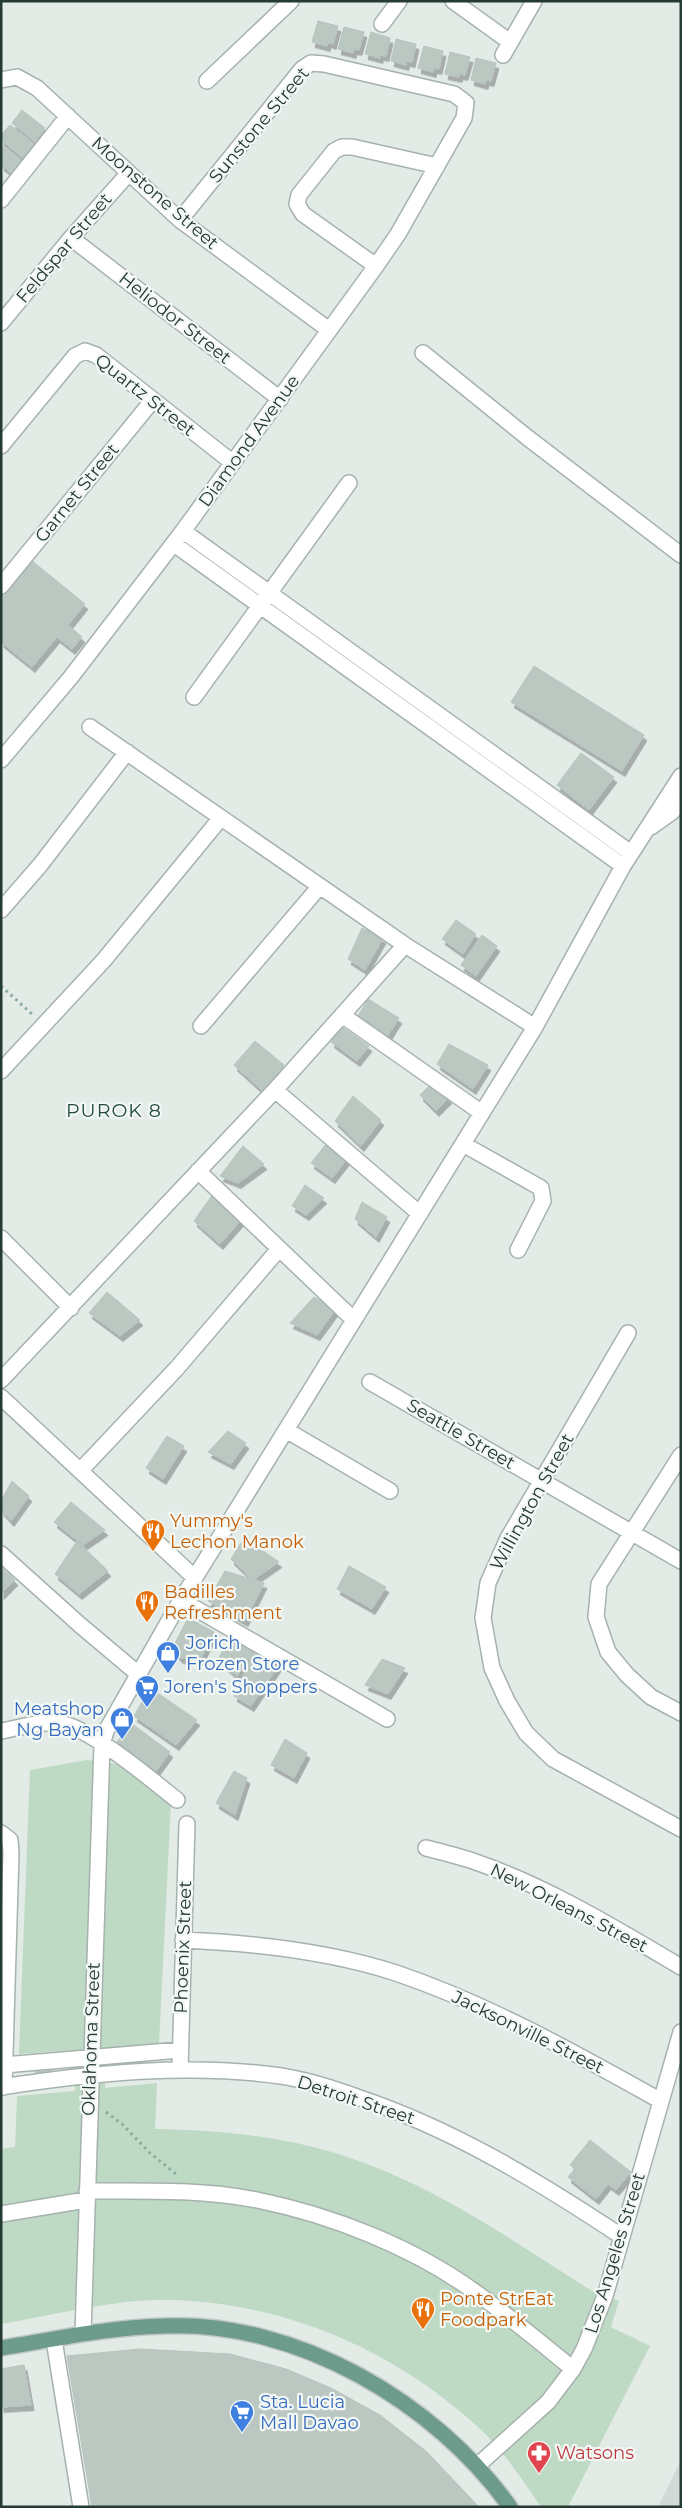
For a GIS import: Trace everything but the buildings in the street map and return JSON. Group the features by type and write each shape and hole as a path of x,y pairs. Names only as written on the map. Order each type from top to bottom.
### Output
{"main road":[{"path":"1,2348 83,2334 166,2326 208,2327 252,2334 290,2345 364,2378 393,2395 445,2435 477,2466 510,2507"}],"street":[{"path":"207,81 291,1"},
{"path":"382,24 399,1"},
{"path":"453,1 510,42"},
{"path":"503,55 534,1"},
{"name":"Sunstone Street","path":"180,220 302,69 312,63 324,64 454,94 466,103"},
{"name":"Moonstone Street","path":"4,79 17,77 37,88 180,220 329,330"},
{"name":"Diamond Avenue","path":"1,760 66,684 178,538 376,266 398,234 464,118 467,107 466,103"},
{"path":"1,200 68,116"},
{"path":"376,266 303,214 297,204 299,195 334,151 342,147 352,147 437,166"},
{"name":"Feldspar Street","path":"1,323 71,238 128,174"},
{"name":"Heliodor Street","path":"71,238 280,399"},
{"name":"Quartz Street","path":"1,446 75,356 85,352 96,355 233,463"},
{"path":"423,353 562,465 681,555"},
{"name":"Garnet Street","path":"1,586 153,400"},
{"path":"194,697 349,483"},
{"path":"178,538 269,593 406,691 533,801 622,866"},
{"path":"178,538 260,606 396,704 542,789 631,853"},
{"path":"347,668 356,655"},
{"path":"396,704 406,691"},
{"path":"90,726 220,819 405,945 535,1027"},
{"path":"1,910 63,836 127,752"},
{"name":"Oklahoma Street","path":"83,2334 90,2056 102,1745 106,1731 137,1673 181,1600 535,1027 622,866 681,776"},
{"path":"533,801 542,789"},
{"path":"648,829 672,812 681,800"},
{"path":"1,1071 104,960 220,819"},
{"path":"201,1026 320,886"},
{"path":"1,1380 275,1090 405,945"},
{"path":"342,1015 482,1113"},
{"path":"275,1090 420,1214"},
{"path":"463,1144 541,1188 543,1201 518,1250"},
{"path":"198,1171 354,1320"},
{"path":"1,1238 71,1308"},
{"path":"80,1472 177,1368 279,1249"},
{"name":"Willington Street","path":"628,1333 508,1538 488,1583 483,1618 492,1668 507,1702 526,1733 553,1759 681,1830"},
{"name":"Seattle Street","path":"370,1382 681,1561"},
{"path":"1,1397 195,1578"},
{"path":"286,1430 390,1491"},
{"path":"681,1455 599,1584 596,1617 608,1652 627,1675 651,1697 681,1713"},
{"path":"1,1554 137,1673"},
{"path":"181,1600 387,1718"},
{"path":"5,1727 58,1723 80,1730 177,1800"},
{"name":"Phoenix Street","path":"180,2069 187,1824"},
{"path":"1,1833 8,1836 11,1846 4,1959 3,2087"},
{"name":"New Orleans Street","path":"426,1848 474,1861 542,1891 606,1923 681,1967"},
{"name":"Jacksonville Street","path":"184,1940 229,1942 283,1948 394,1973 460,1997 517,2022 661,2101"},
{"name":"Los Angeles Street","path":"477,2466 548,2402 573,2370 596,2322 681,2032"},
{"path":"4,2065 90,2056 180,2050"},
{"name":"Detroit Street","path":"3,2087 90,2076 180,2069 281,2076 315,2084 384,2106 458,2138 564,2199 621,2236"},
{"path":"1,2214 87,2196 187,2193 255,2200 299,2210 381,2240 426,2262 474,2291 573,2370"},
{"path":"54,2340 81,2507"}],"path":[{"path":"1,986 43,1026"},
{"path":"89,2105 109,2114 122,2124 150,2153 178,2176 187,2193"}],"shaded area":[{"path":"681,2460 681,2507 658,2507"}],"green space":[{"path":"87,1760 123,1765 171,1802 159,2044 106,2048 105,2088 157,2083 155,2129 221,2132 285,2141 328,2151 398,2177 465,2211 592,2291 619,2301 611,2327 650,2346 568,2507 541,2507 496,2445 478,2427 411,2375 375,2354 337,2336 298,2322 216,2303 153,2300 109,2304 1,2324 1,2149 15,2147 17,2096 75,2091 76,2050 19,2054 30,1770"}],"place":[{"name":"Yummy's Lechon Manok","path":"153,1552"},
{"name":"Badilles Refreshment","path":"147,1623"},
{"name":"Jorich Frozen Store","path":"168,1674"},
{"name":"Joren's Shoppers","path":"147,1708"},
{"name":"Meatshop Ng Bayan","path":"122,1740"},
{"name":"Ponte StrEat Foodpark","path":"423,2330"},
{"name":"Sta. Lucia Mall Davao","path":"242,2433"},
{"name":"Watsons","path":"539,2474"}],"district":[{"name":"PUROK 8","path":"114,1110"}]}
